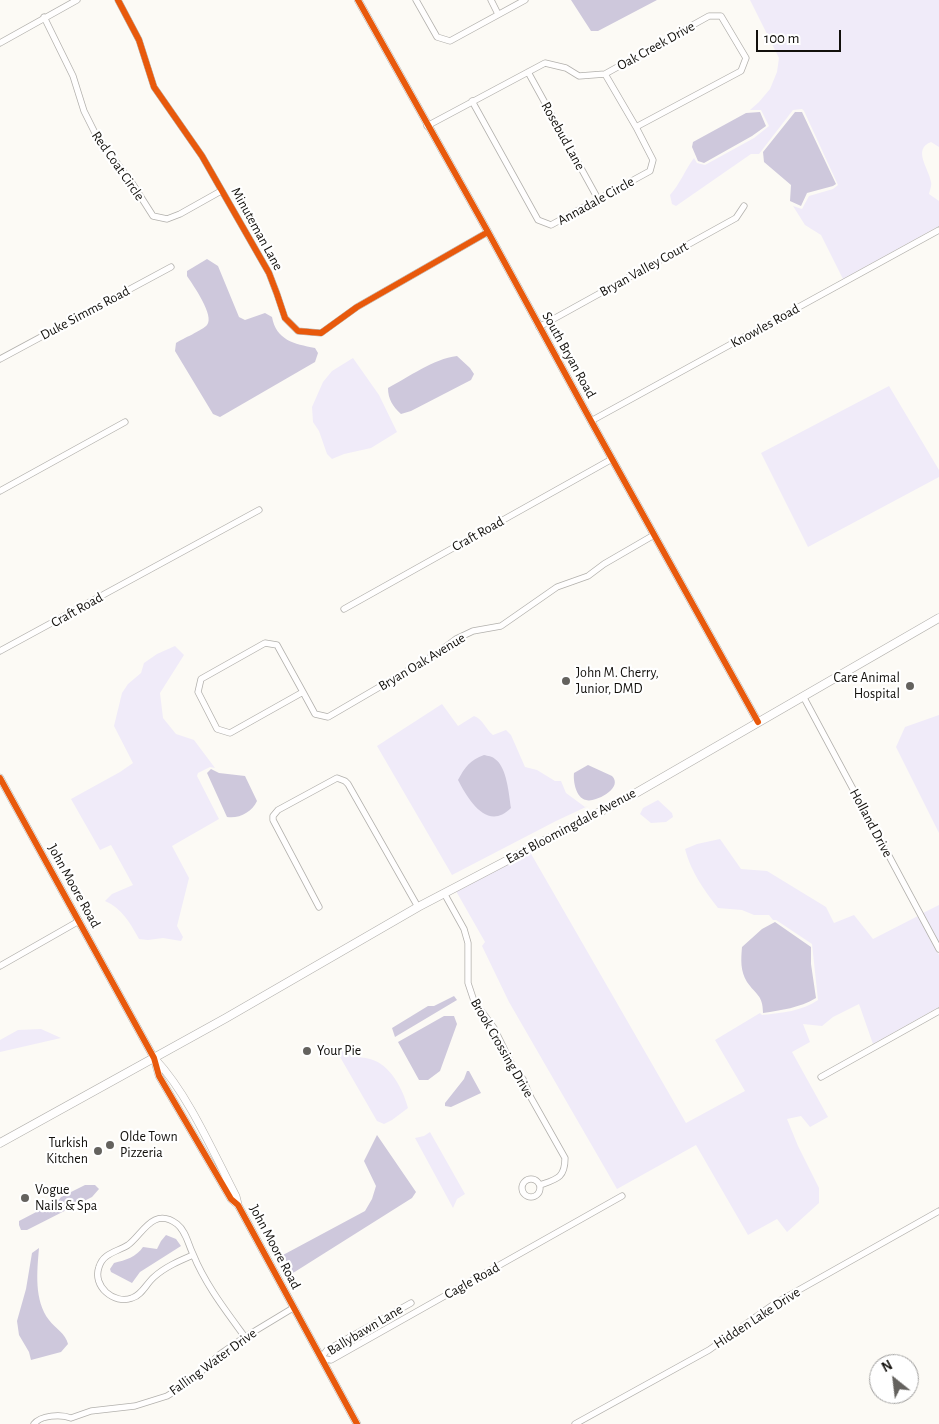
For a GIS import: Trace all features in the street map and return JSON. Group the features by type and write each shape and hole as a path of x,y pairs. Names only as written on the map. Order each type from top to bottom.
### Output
{"main road":[{"name":"East Bloomingdale Avenue","path":"0,1143 201,1032 418,907 593,816 939,618"}],"street":[{"path":"0,42 77,0"},
{"name":"Minuteman Lane","path":"118,0 139,40 154,87 202,156 269,274 285,318 298,331 321,333 357,307 488,232"},
{"name":"South Bryan Road","path":"358,0 758,722"},
{"path":"416,0 436,38 450,41 525,0"},
{"path":"491,0 498,14"},
{"name":"Oak Creek Drive","path":"427,126 545,63 566,68 579,76 605,74 710,16 721,16 746,58 741,71 636,127"},
{"name":"Red Coat Circle","path":"44,17 73,76 84,111 96,135 132,183 153,216 167,219 180,214 221,191"},
{"name":"Rosebud Lane","path":"528,72 598,199"},
{"name":"Annadale Circle","path":"472,101 538,220 551,226 650,171 653,160 605,74"},
{"name":"Bryan Valley Court","path":"539,327 736,218 744,206"},
{"name":"Knowles Road","path":"591,421 939,230"},
{"name":"Duke Simms Road","path":"0,359 171,267"},
{"path":"0,491 125,422"},
{"name":"Craft Road","path":"344,609 612,458"},
{"name":"Craft Road","path":"0,651 259,510"},
{"name":"Bryan Oak Avenue","path":"303,692 230,733 218,729 198,692 201,679 265,643 277,645 303,692 315,714 328,717 436,654 456,639 473,631 501,626 557,587 588,576 604,564 654,535"},
{"name":"Holland Drive","path":"803,696 939,949"},
{"name":"John Moore Road","path":"0,778 154,1058 167,1072 204,1134 236,1196 238,1206 357,1424"},
{"path":"319,907 272,820 278,810 337,778 346,781 348,784 418,907"},
{"name":"Brook Crossing Drive","path":"444,893 464,929 468,944 468,984 474,1001 494,1028 514,1069 523,1079 530,1096 565,1158 565,1168 560,1177 540,1185"},
{"path":"0,966 79,921"},
{"path":"821,1077 939,1011"},
{"name":"Cagle Road","path":"321,1358 331,1360 622,1196"},
{"name":"Hidden Lake Drive","path":"575,1424 709,1350 774,1304 939,1211"},
{"path":"193,1255 169,1266 153,1278 134,1298 127,1300 116,1299 100,1287 98,1268 103,1258 129,1244 147,1224 154,1220 162,1219 177,1224 185,1233 193,1255 212,1290 245,1337"},
{"name":"Ballybawn Lane","path":"321,1358 327,1350 411,1303"},
{"name":"Falling Water Drive","path":"34,1424 46,1416 67,1416 70,1421 91,1411 135,1406 167,1396 190,1382 219,1355 293,1308"}],"shaded area":[{"path":"571,0 657,0 598,31 591,31"},
{"path":"750,0 939,0 939,147 931,142 925,145 922,154 930,177 931,188 929,194 939,201 939,226 843,279 821,235 805,225 793,206 802,209 809,196 833,189 838,185 802,109 793,110 759,154 751,154 676,206 672,204 670,195 694,158 697,163 705,165 754,138 769,126 761,110 750,110 770,89 777,72 779,58"},
{"path":"760,112 766,126 704,163 698,161 692,147 693,142 746,113"},
{"path":"795,112 802,112 836,184 807,193 801,206 790,201 791,185 764,162 763,152"},
{"path":"207,259 218,266 239,317 245,320 265,313 272,317 277,331 287,340 315,348 318,353 315,362 220,417 213,414 175,351 176,343 205,327 209,321 206,308 187,276 187,271"},
{"path":"457,356 474,374 471,380 411,411 401,414 396,409 390,399 388,388 421,369"},
{"path":"353,358 379,395 397,432 371,448 344,454 332,459 327,454 319,431 313,422 312,407 323,382 332,371"},
{"path":"889,386 939,470 939,477 808,547 761,453"},
{"path":"175,646 184,655 160,693 163,718 176,734 194,740 215,768 210,767 198,773 197,776 219,819 172,846 189,878 177,926 183,937 181,941 163,938 148,940 139,939 121,912 105,901 112,894 133,885 111,845 100,850 71,799 133,763 114,726 122,693 128,684 141,673 144,663 157,654"},
{"path":"442,704 458,726 474,716 493,735 506,730 511,735 525,767 537,770 555,781 561,781 566,793 585,807 588,806 452,875 377,746"},
{"path":"939,715 939,833 896,747 905,727"},
{"path":"484,755 493,757 499,763 505,775 508,789 511,808 502,814 494,816 486,815 473,804 458,780 468,764"},
{"path":"588,765 612,776 615,781 607,794 596,799 586,800 580,796 576,789 574,773"},
{"path":"211,769 219,773 245,776 257,801 255,805 240,816 227,817 207,773"},
{"path":"658,800 672,813 673,817 666,822 651,823 640,814 643,808"},
{"path":"720,839 741,869 767,871 826,907 834,923 854,915 873,939 918,916 939,955 939,1007 873,1044 859,1004 833,1017 822,1026 803,1024 810,1042 792,1052 828,1117 810,1127 801,1116 787,1119 819,1188 819,1203 787,1232 777,1219 748,1235 696,1145 617,1189 509,1002 482,946 485,942 456,891 530,852 686,1123 745,1091 715,1040 760,1013 762,1015 792,1011 818,1000 812,944 776,920 773,920 769,915 754,915 742,910 718,908 698,880 685,849 697,844"},
{"path":"939,905 939,942 923,913"},
{"path":"775,922 811,947 811,964 816,998 784,1010 763,1013 762,1002 743,974 742,947 762,929"},
{"path":"454,996 457,1000 395,1037 392,1028 428,1006 434,1006"},
{"path":"444,1016 454,1016 457,1024 440,1071 428,1080 419,1080 398,1042"},
{"path":"41,1029 61,1038 0,1052 0,1040 18,1030"},
{"path":"340,1049 351,1055 370,1059 384,1066 399,1085 408,1108 384,1124 377,1121 336,1050"},
{"path":"467,1071 469,1071 481,1093 451,1107 445,1106 445,1103 464,1079"},
{"path":"430,1132 465,1194 457,1199 453,1208 415,1138"},
{"path":"377,1135 416,1192 412,1198 293,1273 283,1255 365,1211 372,1199 376,1186 364,1161"},
{"path":"85,1185 95,1185 99,1189 92,1197 27,1230 21,1230 19,1221 42,1209 54,1206 61,1197"},
{"path":"166,1235 176,1239 181,1246 140,1272 132,1283 111,1272 110,1269 114,1263 130,1258 143,1247 157,1249"},
{"path":"39,1248 38,1286 41,1304 49,1320 63,1334 68,1344 61,1352 31,1360 29,1352 19,1335 17,1321 26,1289 32,1253"}],"cycle path":[{"path":"118,0 139,40 154,87 202,156 269,273 285,318 298,331 321,333 357,307 488,232"},
{"path":"358,0 758,722"},
{"path":"0,778 154,1058 159,1076 231,1199 238,1205 357,1424"}],"place":[{"name":"John M. Cherry, Junior, DMD","path":"566,681"},
{"name":"Care Animal Hospital","path":"910,686"},
{"name":"Your Pie","path":"307,1051"},
{"name":"Olde Town Pizzeria","path":"110,1145"},
{"name":"Turkish Kitchen","path":"98,1151"},
{"name":"Vogue Nails & Spa","path":"25,1198"}]}
